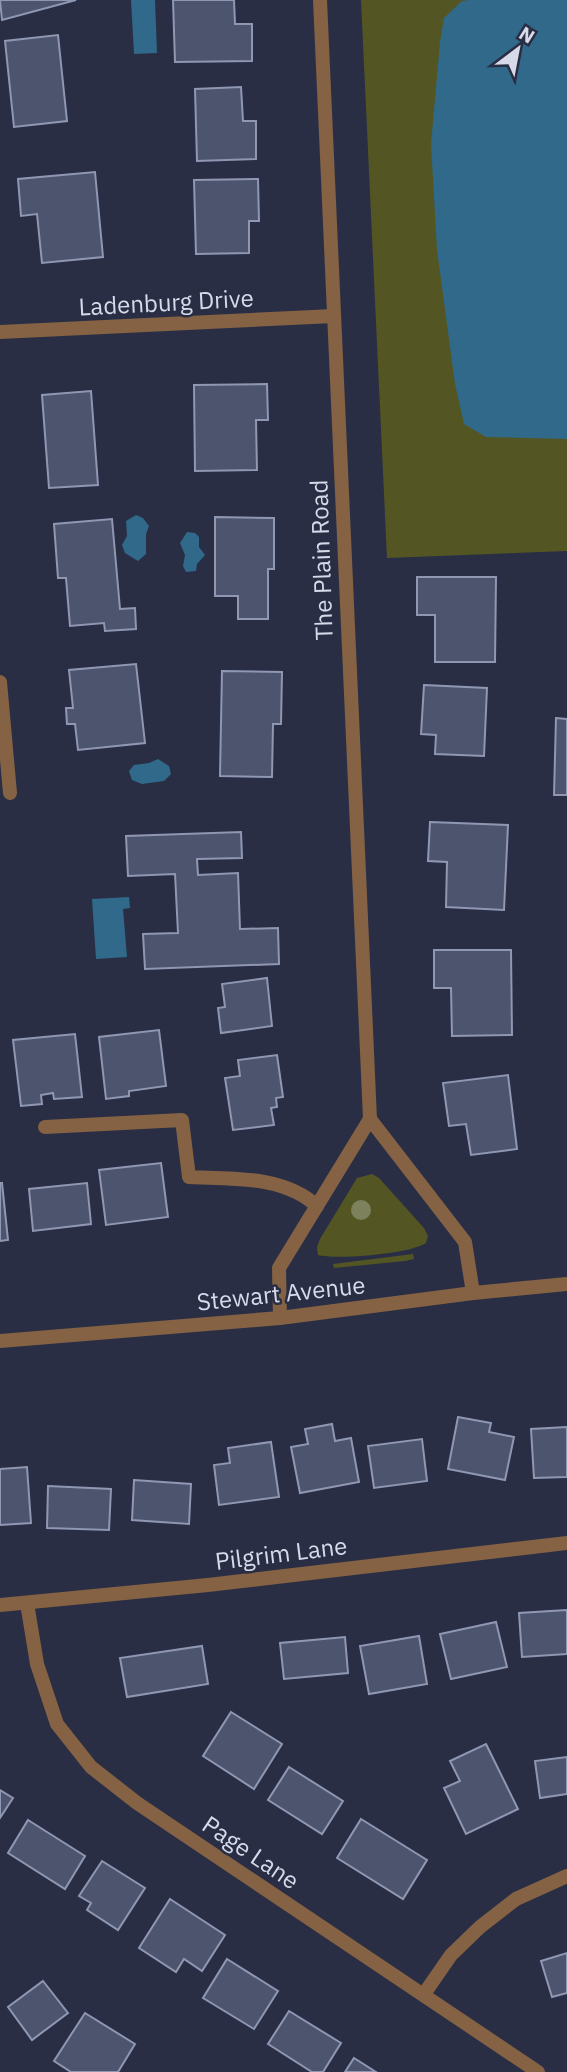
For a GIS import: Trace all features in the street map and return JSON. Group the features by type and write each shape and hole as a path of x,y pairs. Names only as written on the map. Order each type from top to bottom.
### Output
{"street":[{"name":"The Plain Road","path":"320,0 369,1119"},
{"name":"Ladenburg Drive","path":"0,332 334,316"},
{"path":"0,682 10,793"},
{"path":"280,1318 279,1268 369,1119 466,1242 474,1293"},
{"path":"45,1127 182,1120 189,1177 276,1184 298,1192 317,1206"},
{"name":"Stewart Avenue","path":"0,1341 280,1318 567,1284"},
{"name":"Pilgrim Lane","path":"0,1605 208,1585 567,1543"},
{"name":"Page Lane","path":"27,1603 37,1664 57,1724 90,1766 136,1803 538,2072"},
{"path":"424,1994 451,1955 480,1927 516,1899 567,1876"}],"green space":[{"path":"361,0 567,0 567,551 387,558"},
{"path":"372,1174 379,1178 424,1228 428,1236 426,1243 405,1250 373,1255 318,1255 320,1239 357,1178"},
{"path":"413,1254 414,1259 405,1261 334,1268 333,1264"}],"water":[{"path":"131,0 155,0 157,53 134,54"},
{"path":"567,0 567,439 486,437 464,424 455,384 437,250 431,144 444,18 462,1"},
{"path":"136,515 143,518 149,526 146,534 146,554 138,561 125,553 122,545 127,536 126,521"},
{"path":"187,532 195,533 199,537 199,547 205,555 197,564 196,571 186,572 183,566 185,555 180,543"},
{"path":"158,759 169,766 171,774 164,781 142,784 132,780 129,771 134,765"},
{"path":"129,897 130,908 123,909 127,957 96,959 92,899"}],"building":[{"path":"0,0 76,0 2,20"},
{"path":"173,0 234,0 235,24 252,24 252,61 175,62"},
{"path":"58,35 67,121 14,127 5,41"},
{"path":"241,87 243,121 256,121 256,159 197,161 195,89"},
{"path":"95,172 103,257 42,263 37,214 21,216 18,179"},
{"path":"258,179 259,221 249,221 249,253 196,254 194,180"},
{"path":"267,384 268,420 256,420 257,470 195,471 194,385"},
{"path":"91,391 98,485 49,488 42,395"},
{"path":"215,517 274,518 274,569 268,569 268,619 238,619 238,596 215,596"},
{"path":"112,519 120,609 135,608 136,629 105,631 104,623 70,626 66,578 58,578 54,524"},
{"path":"417,577 496,577 495,662 435,662 435,615 417,615"},
{"path":"136,664 145,743 78,750 75,724 67,724 66,708 73,708 69,670"},
{"path":"222,671 282,672 281,724 273,724 272,777 220,776"},
{"path":"424,685 487,688 484,756 435,754 436,735 421,734"},
{"path":"556,718 567,719 567,795 554,795"},
{"path":"430,822 508,825 504,910 446,907 447,862 428,861"},
{"path":"241,832 242,858 197,859 198,875 238,873 240,929 278,928 279,964 145,969 143,934 178,933 175,874 128,876 126,836"},
{"path":"434,950 511,950 512,1035 452,1036 451,988 434,988"},
{"path":"267,978 272,1026 221,1033 218,1008 225,1007 222,984"},
{"path":"159,1030 166,1086 129,1091 129,1096 106,1099 99,1037"},
{"path":"75,1034 82,1097 54,1099 53,1093 41,1095 42,1104 21,1106 13,1040"},
{"path":"277,1055 283,1097 276,1098 277,1107 271,1108 274,1125 233,1130 225,1078 240,1076 238,1060"},
{"path":"508,1075 517,1149 471,1155 466,1124 449,1126 443,1083"},
{"path":"161,1163 168,1217 106,1225 99,1170"},
{"path":"0,1183 8,1240 0,1241"},
{"path":"87,1183 91,1224 33,1231 29,1189"},
{"path":"458,1417 491,1423 489,1432 514,1437 505,1480 448,1469"},
{"path":"332,1424 335,1441 351,1438 359,1482 300,1493 291,1447 308,1444 305,1429"},
{"path":"567,1427 567,1477 534,1478 531,1429"},
{"path":"422,1439 427,1481 374,1488 368,1446"},
{"path":"271,1442 279,1497 219,1505 214,1465 230,1463 228,1448"},
{"path":"27,1467 31,1523 0,1525 0,1469"},
{"path":"134,1480 191,1484 189,1524 132,1520"},
{"path":"48,1486 111,1489 109,1530 47,1528"},
{"path":"567,1610 567,1654 522,1657 519,1613"},
{"path":"496,1622 507,1667 451,1679 440,1634"},
{"path":"419,1636 427,1684 369,1694 360,1646"},
{"path":"345,1637 348,1673 284,1679 280,1643"},
{"path":"202,1646 208,1684 127,1697 120,1658"},
{"path":"231,1712 282,1744 254,1789 203,1756"},
{"path":"486,1744 518,1809 466,1834 444,1788 460,1781 450,1761"},
{"path":"567,1757 567,1794 540,1798 535,1761"},
{"path":"289,1767 343,1801 322,1834 268,1800"},
{"path":"0,1790 13,1798 0,1818"},
{"path":"361,1819 427,1860 403,1899 337,1858"},
{"path":"28,1820 85,1856 65,1889 8,1853"},
{"path":"102,1861 145,1888 118,1930 87,1910 91,1903 79,1896"},
{"path":"170,1899 225,1935 202,1971 184,1959 176,1972 139,1948"},
{"path":"567,1953 567,1993 552,1997 541,1961"},
{"path":"227,1959 278,1991 254,2029 203,1998"},
{"path":"43,1981 68,2013 32,2040 8,2007"},
{"path":"289,2011 341,2043 323,2072 312,2072 268,2044"},
{"path":"85,2013 135,2044 118,2072 71,2072 54,2061"},
{"path":"354,2058 376,2072 345,2072"}]}
